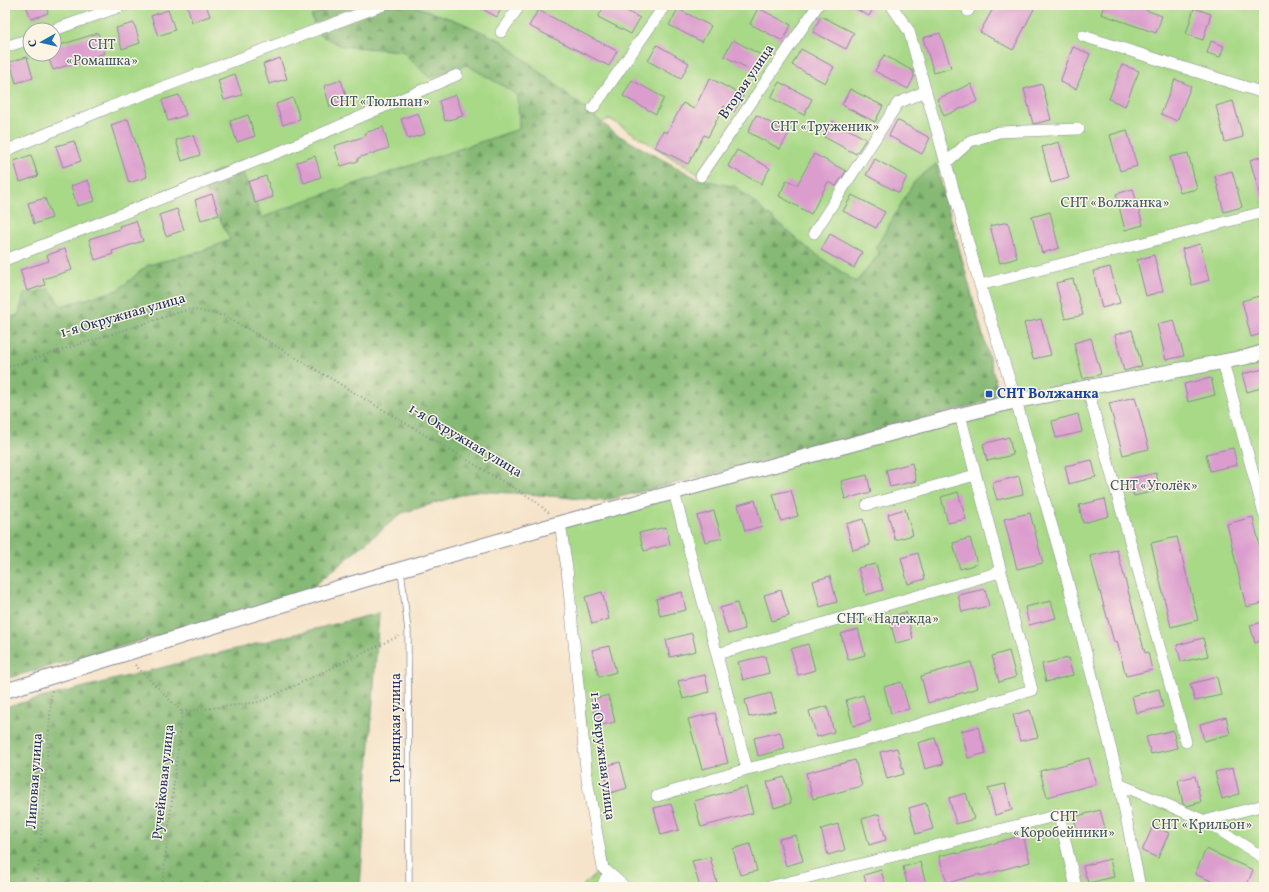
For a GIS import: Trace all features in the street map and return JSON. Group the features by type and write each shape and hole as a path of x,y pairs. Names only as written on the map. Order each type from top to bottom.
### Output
{"street":[{"path":"62,27 124,5"},
{"path":"5,151 110,107 383,5"},
{"path":"501,32 520,5"},
{"path":"593,108 665,5"},
{"name":"Вторая улица","path":"701,176 818,5"},
{"path":"891,5 909,30 980,284 1016,401 1066,574 1119,784 1140,887"},
{"path":"1083,36 1264,93"},
{"path":"5,48 22,42"},
{"path":"5,260 284,150 457,75"},
{"path":"814,233 898,103 926,91"},
{"path":"947,162 970,141 999,132 1079,128"},
{"path":"980,284 1264,212"},
{"path":"5,691 400,570 560,523 674,492 1016,401 1223,362 1264,352"},
{"path":"1223,362 1264,514"},
{"path":"1087,387 1186,742"},
{"path":"657,796 746,769 860,742 1032,690 960,415"},
{"path":"867,505 975,475"},
{"path":"674,492 746,769"},
{"name":"1-я Окружная улица","path":"560,523 587,779 603,868 625,887"},
{"path":"717,654 1000,572"},
{"path":"1119,784 1205,821 1264,858"},
{"path":"1205,821 1264,805"},
{"path":"769,887 794,884 1059,815 1076,887"},
{"path":"602,887 608,873"}],"lane":[{"name":"Горняцкая улица","path":"400,570 408,631 409,887"}],"path":[{"name":"1-я Окружная улица","path":"5,368 190,309 226,316 534,500 560,523"},
{"path":"182,712 260,702 408,631"},
{"name":"Ручейковая улица","path":"124,654 182,712 162,887"},
{"name":"Липовая улица","path":"37,887 53,676"}],"green space":[{"path":"5,5 1264,5 1264,887 581,887 603,868 560,523 1016,401 946,162 850,317 701,176 610,119 5,342"},
{"path":"337,5 411,5 460,22 502,41 616,134 698,179 736,187 811,251 856,282 879,254 876,247 914,182 936,164 1000,398 779,458 603,501 529,494 474,491 402,513 303,595 5,679 5,320 19,314 24,294 49,289 61,306 118,290 148,265 199,252 230,240 200,177 239,164 262,218 298,203 519,129 518,95 467,65 429,78 402,51 342,46 319,35 311,16"},
{"path":"379,613 360,887 5,887 5,707"}],"building":[{"path":"26,5 46,5 48,13 31,19"},
{"path":"187,5 206,5 210,16 192,22"},
{"path":"475,5 503,5 497,17"},
{"path":"605,5 615,5 640,18 631,34 598,17"},
{"path":"848,5 875,5 869,16"},
{"path":"995,5 1036,5 1013,50 980,32"},
{"path":"1104,5 1132,5 1162,16 1156,33 1101,14"},
{"path":"758,8 791,25 783,41 750,24"},
{"path":"1194,8 1211,14 1203,40 1186,34"},
{"path":"678,9 711,26 702,42 669,25"},
{"path":"168,10 175,30 158,36 151,16"},
{"path":"538,10 617,51 609,66 529,26"},
{"path":"821,16 854,33 846,49 813,32"},
{"path":"134,23 140,43 122,49 116,28"},
{"path":"98,33 105,53 53,70 50,62 62,62 62,44"},
{"path":"940,33 951,68 934,73 923,38"},
{"path":"733,40 765,57 757,73 724,56"},
{"path":"1211,41 1224,46 1220,57 1207,53"},
{"path":"657,45 689,63 681,79 648,61"},
{"path":"1073,47 1090,54 1076,89 1060,82"},
{"path":"801,49 834,67 825,83 792,65"},
{"path":"884,55 913,71 914,77 908,89 875,71"},
{"path":"22,58 22,62 28,62 33,78 16,83 10,62"},
{"path":"280,58 287,79 269,84 263,64"},
{"path":"1122,65 1139,71 1125,106 1109,99"},
{"path":"235,74 242,95 224,100 218,80"},
{"path":"710,78 743,96 734,112 724,106 708,137 704,135 688,164 655,147 663,131 667,133 683,103 694,109"},
{"path":"1175,79 1191,86 1177,121 1161,114"},
{"path":"341,80 348,101 330,107 324,86"},
{"path":"632,80 664,98 656,114 623,96"},
{"path":"779,82 812,99 804,115 771,98"},
{"path":"971,84 978,101 944,116 937,99"},
{"path":"1042,84 1051,120 1033,124 1024,89"},
{"path":"850,89 883,106 875,122 842,105"},
{"path":"179,95 186,115 168,121 162,100"},
{"path":"456,95 463,116 445,121 439,101"},
{"path":"293,98 300,119 283,125 276,104"},
{"path":"1233,101 1243,137 1225,142 1216,106"},
{"path":"418,113 425,134 408,139 401,119"},
{"path":"248,115 255,136 237,142 230,121"},
{"path":"756,115 789,133 780,149 748,132"},
{"path":"128,119 147,177 129,183 111,125"},
{"path":"897,120 930,138 922,154 889,136"},
{"path":"833,121 866,139 856,154 824,137"},
{"path":"383,127 389,148 358,158 358,161 341,166 334,146 366,136 365,133"},
{"path":"1127,130 1137,166 1120,171 1110,135"},
{"path":"193,135 200,155 182,161 176,140"},
{"path":"74,141 81,161 63,167 56,146"},
{"path":"1059,142 1069,178 1051,183 1042,147"},
{"path":"737,150 770,168 761,184 728,166"},
{"path":"1188,153 1197,189 1180,193 1170,157"},
{"path":"814,154 846,171 836,186 828,182 811,214 779,196 787,180 797,185"},
{"path":"31,155 38,176 20,182 14,161"},
{"path":"315,156 321,177 304,183 297,162"},
{"path":"1264,156 1264,199 1261,199 1250,160"},
{"path":"875,159 907,177 899,193 866,175"},
{"path":"1232,171 1242,207 1224,212 1215,176"},
{"path":"266,176 273,197 255,203 248,182"},
{"path":"88,180 95,201 77,206 71,186"},
{"path":"1133,189 1143,225 1125,230 1116,194"},
{"path":"212,194 219,215 201,220 195,200"},
{"path":"852,195 885,212 876,228 843,211"},
{"path":"45,198 52,218 34,224 28,203"},
{"path":"177,209 184,230 166,236 159,215"},
{"path":"1050,212 1059,248 1042,253 1032,217"},
{"path":"136,221 143,241 112,251 113,254 95,260 89,239 120,229 119,226"},
{"path":"1008,222 1017,258 1000,263 990,226"},
{"path":"830,234 862,252 854,268 821,250"},
{"path":"1200,244 1209,280 1192,285 1182,249"},
{"path":"65,249 72,270 43,279 45,285 27,291 20,270 49,261 47,255"},
{"path":"1154,255 1163,291 1146,296 1137,260"},
{"path":"1110,267 1120,303 1102,308 1093,271"},
{"path":"1073,279 1083,315 1065,319 1056,283"},
{"path":"1259,296 1264,315 1264,333 1251,337 1242,301"},
{"path":"1041,319 1051,355 1033,359 1024,323"},
{"path":"1174,320 1184,356 1166,360 1157,324"},
{"path":"1132,330 1142,366 1124,371 1115,335"},
{"path":"1091,338 1101,374 1083,379 1074,343"},
{"path":"1264,369 1264,387 1247,392 1242,374"},
{"path":"1211,378 1215,395 1188,402 1184,384"},
{"path":"1135,397 1149,449 1123,455 1109,403"},
{"path":"1078,414 1082,432 1056,438 1052,421"},
{"path":"1009,437 1013,455 987,461 983,444"},
{"path":"1233,448 1237,465 1210,471 1206,454"},
{"path":"1092,460 1096,477 1069,484 1065,466"},
{"path":"912,463 916,481 890,487 886,470"},
{"path":"1156,473 1160,490 1134,496 1129,479"},
{"path":"867,475 871,492 845,499 841,481"},
{"path":"1019,476 1023,494 997,500 992,483"},
{"path":"791,490 798,516 781,521 773,494"},
{"path":"958,492 966,519 948,523 941,497"},
{"path":"1105,499 1109,516 1083,523 1079,505"},
{"path":"755,500 762,526 745,531 738,505"},
{"path":"905,509 913,535 895,540 888,514"},
{"path":"714,511 722,538 705,542 697,516"},
{"path":"1030,513 1043,563 1017,569 1004,519"},
{"path":"1253,517 1264,565 1264,603 1246,607 1227,524"},
{"path":"863,519 870,545 853,550 846,524"},
{"path":"666,527 670,544 644,551 639,533"},
{"path":"1177,537 1198,620 1171,627 1151,543"},
{"path":"970,538 977,564 960,569 953,543"},
{"path":"1117,550 1145,653 1148,652 1152,670 1126,676 1117,641 1114,642 1090,556"},
{"path":"918,553 925,579 908,584 901,558"},
{"path":"876,564 883,590 866,595 858,568"},
{"path":"830,576 837,602 820,607 813,581"},
{"path":"985,589 989,606 962,612 958,595"},
{"path":"781,590 789,616 772,621 764,595"},
{"path":"602,592 609,619 592,624 585,597"},
{"path":"682,592 686,610 660,616 656,599"},
{"path":"1051,601 1056,618 1029,625 1025,607"},
{"path":"737,603 745,629 728,634 720,608"},
{"path":"906,612 913,639 896,643 889,617"},
{"path":"1264,622 1264,640 1255,643 1250,625"},
{"path":"858,629 865,655 848,660 841,634"},
{"path":"692,633 696,651 670,657 666,640"},
{"path":"1203,638 1208,656 1181,662 1177,645"},
{"path":"808,644 815,670 798,675 791,649"},
{"path":"609,646 616,672 599,677 592,650"},
{"path":"1009,651 1016,677 999,682 992,656"},
{"path":"765,656 769,673 743,680 738,662"},
{"path":"1068,658 1073,675 1046,682 1042,664"},
{"path":"971,662 978,688 928,703 921,676"},
{"path":"705,675 709,692 683,699 678,681"},
{"path":"1217,677 1221,695 1195,701 1190,684"},
{"path":"901,682 909,709 891,713 884,687"},
{"path":"1159,689 1163,707 1136,713 1132,696"},
{"path":"771,693 776,711 749,717 745,700"},
{"path":"608,695 615,722 598,726 591,700"},
{"path":"863,695 871,721 853,726 846,700"},
{"path":"827,706 834,732 817,737 809,711"},
{"path":"1030,710 1038,737 1020,741 1013,715"},
{"path":"715,713 728,763 702,769 688,719"},
{"path":"1226,717 1230,734 1204,741 1200,724"},
{"path":"978,727 986,753 968,758 961,731"},
{"path":"1173,730 1177,748 1151,754 1146,737"},
{"path":"780,732 785,749 758,756 754,738"},
{"path":"935,738 943,764 925,769 918,743"},
{"path":"897,748 904,774 887,779 880,752"},
{"path":"1089,758 1096,784 1047,797 1040,771"},
{"path":"855,760 862,786 813,799 806,773"},
{"path":"620,762 627,788 610,793 602,767"},
{"path":"1233,768 1239,794 1222,799 1215,772"},
{"path":"1195,776 1201,802 1187,806 1183,804 1178,780"},
{"path":"784,777 791,803 774,808 767,782"},
{"path":"1005,784 1012,810 995,815 988,788"},
{"path":"746,787 753,813 701,827 694,801"},
{"path":"966,793 974,819 956,824 949,798"},
{"path":"926,803 933,829 916,834 909,808"},
{"path":"671,804 679,830 661,835 654,808"},
{"path":"1100,810 1105,828 1078,835 1074,817"},
{"path":"879,814 886,840 869,845 862,819"},
{"path":"838,824 845,850 828,855 821,829"},
{"path":"1153,826 1169,833 1158,858 1142,851"},
{"path":"796,835 803,861 786,866 779,839"},
{"path":"1023,835 1030,862 980,876 980,874 947,883 939,856 956,852 957,854"},
{"path":"750,844 757,871 740,875 733,849"},
{"path":"1206,849 1253,870 1246,887 1225,887 1195,874"},
{"path":"710,857 717,883 700,887 692,861"},
{"path":"1110,859 1114,877 1088,883 1083,866"},
{"path":"920,862 927,887 908,887 903,867"},
{"path":"881,870 886,887 867,887 864,875"}],"place":[{"name":"СНТ Волжанка","path":"989,394"}],"park label":[{"name":"СНТ «Ромашка»","path":"102,54"},
{"name":"СНТ «Тюльпан»","path":"380,102"},
{"name":"СНТ «Труженик»","path":"825,127"},
{"name":"СНТ «Волжанка»","path":"1115,203"},
{"name":"СНТ «Уголёк»","path":"1154,486"},
{"name":"СНТ «Надежда»","path":"888,619"},
{"name":"СНТ «Крильон»","path":"1202,825"},
{"name":"СНТ «Коробейники»","path":"1064,826"}]}
